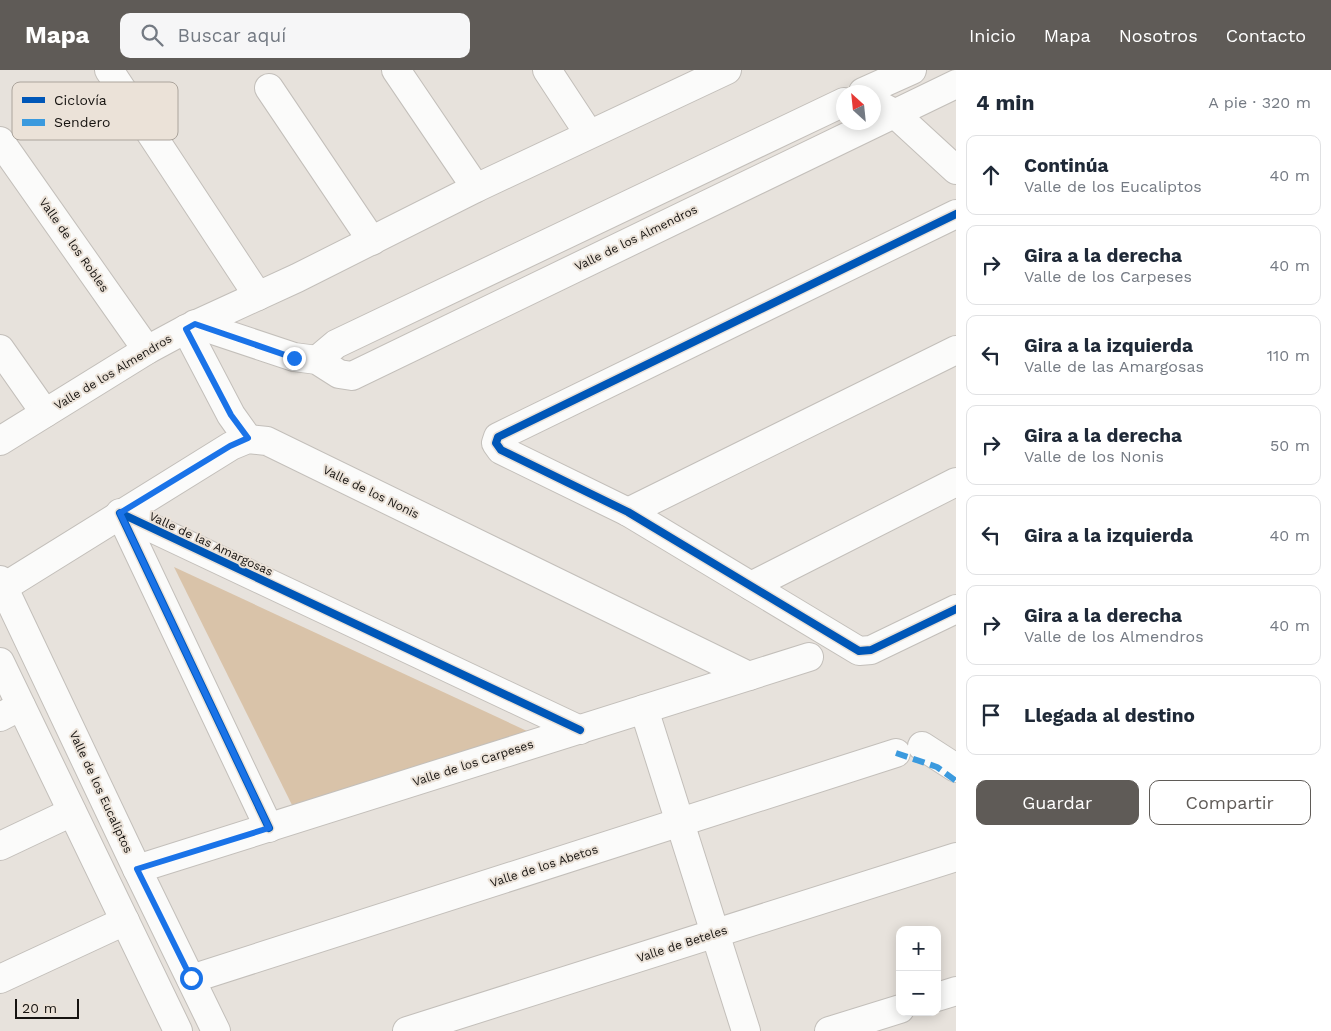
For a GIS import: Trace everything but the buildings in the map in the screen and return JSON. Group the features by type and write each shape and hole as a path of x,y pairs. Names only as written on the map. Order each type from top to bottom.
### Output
{"street":[{"path":"109,70 117,82"},
{"path":"396,70 476,188"},
{"path":"547,70 589,134"},
{"path":"2,583 230,446 248,438 231,415 191,326 297,278 476,188 727,70"},
{"path":"879,85 912,70"},
{"name":"Valle de los Almendros","path":"0,441 148,350 191,326 294,358 317,360 339,374 352,376 884,107 956,84"},
{"path":"269,88 372,240"},
{"path":"317,360 336,344 836,106"},
{"path":"884,107 956,170"},
{"path":"155,140 258,296"},
{"name":"Valle de los Robles","path":"0,141 148,350"},
{"path":"956,214 498,437 496,443 501,450 628,512 858,651 871,650 956,609"},
{"path":"0,348 45,413"},
{"path":"628,512 956,350"},
{"name":"Valle de los Nonis","path":"248,438 267,441 749,676"},
{"path":"751,586 956,482"},
{"path":"120,513 269,828"},
{"name":"Valle de las Amargosas","path":"120,513 580,730"},
{"name":"Valle de los Eucaliptos","path":"2,583 216,1031"},
{"name":"Valle de los Carpeses","path":"137,869 808,657"},
{"path":"0,662 10,711 72,812 125,921 171,1028"},
{"path":"644,709 746,1031"},
{"name":"Valle de los Abetos","path":"191,978 680,822 934,755"},
{"path":"0,846 72,812"},
{"name":"Valle de Beteles","path":"407,1031 956,857"},
{"path":"0,980 125,921"},
{"path":"941,996 956,991"},
{"path":"829,1031 896,1009"}],"shaded area":[{"path":"174,567 527,731 294,809"}],"marked path":[{"path":"896,753 937,767 956,781"}],"cycle path":[{"path":"956,214 498,437 496,443 501,450 628,512 859,651 871,650 956,609"},
{"path":"269,828 120,513 580,730"}],"route":[{"path":"191,978 137,869 269,828 120,513 230,446 248,438 231,415 186,329 195,324 294,358"}]}
